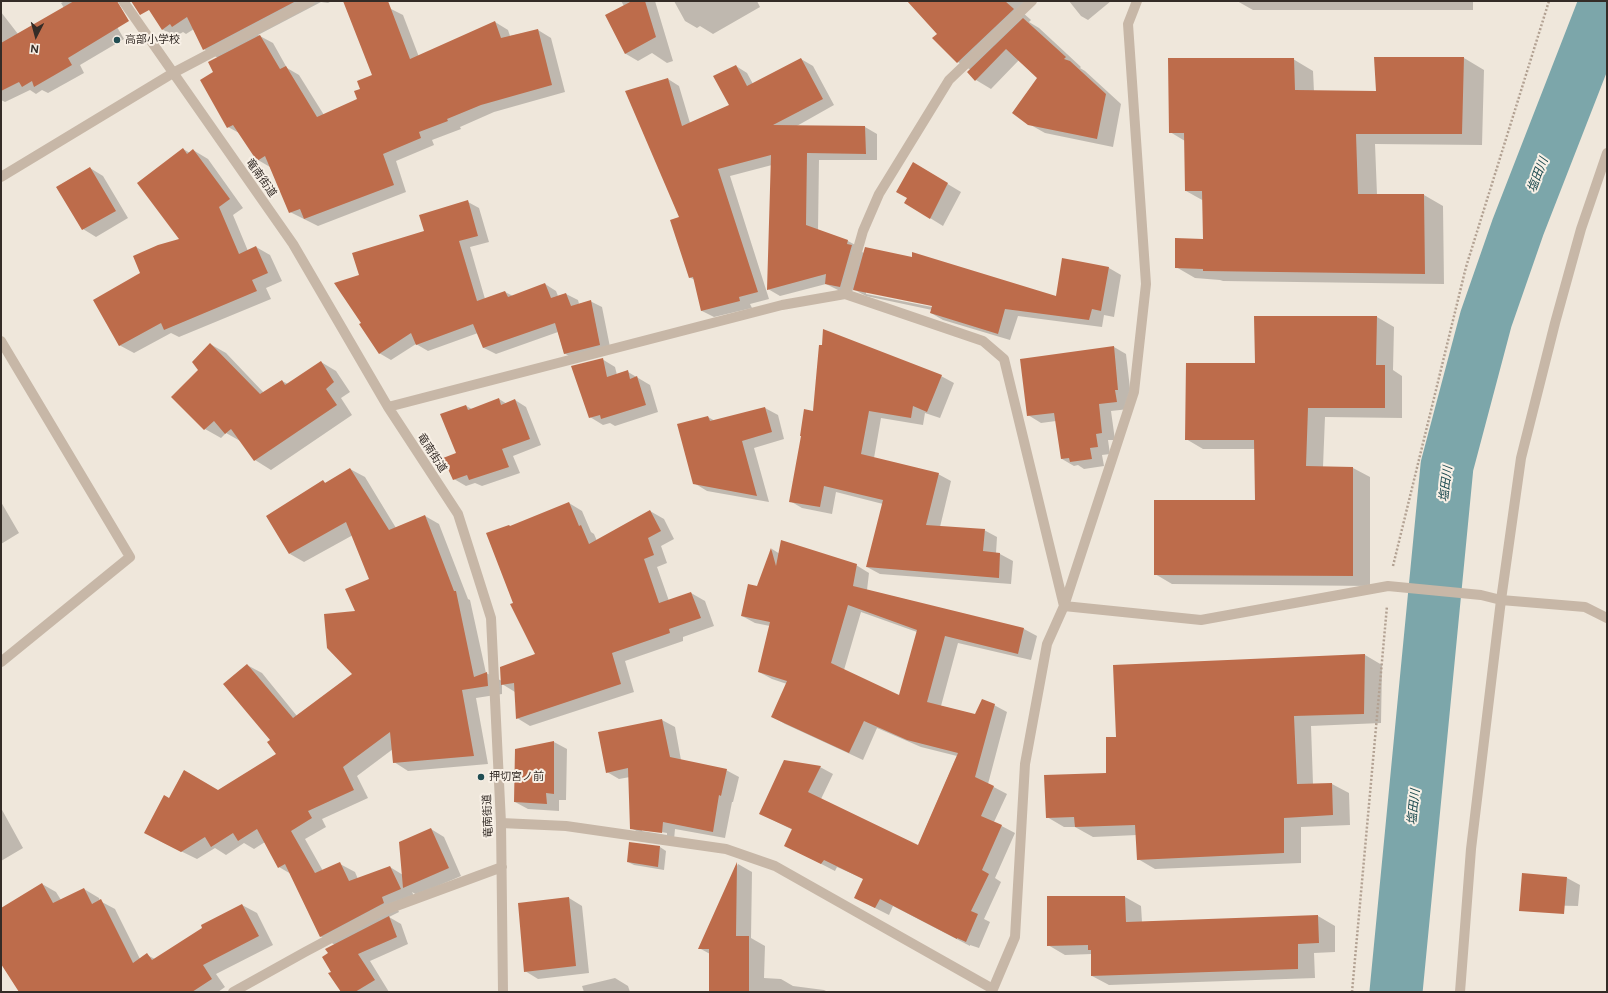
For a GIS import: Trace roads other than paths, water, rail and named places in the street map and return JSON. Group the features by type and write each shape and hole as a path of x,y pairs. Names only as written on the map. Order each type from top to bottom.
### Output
{"street":[{"name":"竜南街道","path":"123,1 293,244 388,407 458,514 491,618 501,823 503,992"},
{"path":"1,176 173,74 310,1"},
{"path":"845,294 863,231 879,194 949,80 1032,1"},
{"path":"501,823 566,826 726,849 775,866 992,990 1015,937 1025,764 1047,644 1064,606 1134,392 1146,284 1128,24 1137,1"},
{"path":"1460,992 1471,849 1501,600 1521,458 1581,229 1607,153"},
{"path":"388,407 782,305 845,294 983,341 1004,359 1064,606"},
{"path":"1,341 130,557 1,662"},
{"path":"1064,606 1201,620 1388,586 1481,595 1501,600 1585,607 1607,618"},
{"path":"233,992 380,912 502,867"}],"waterway":[{"name":"塩田川","path":"1396,992 1447,466 1486,319 1518,227 1606,1"}],"place":[{"name":"高部小学校","path":"117,40"},
{"name":"押切宮ノ前","path":"481,777"}]}
